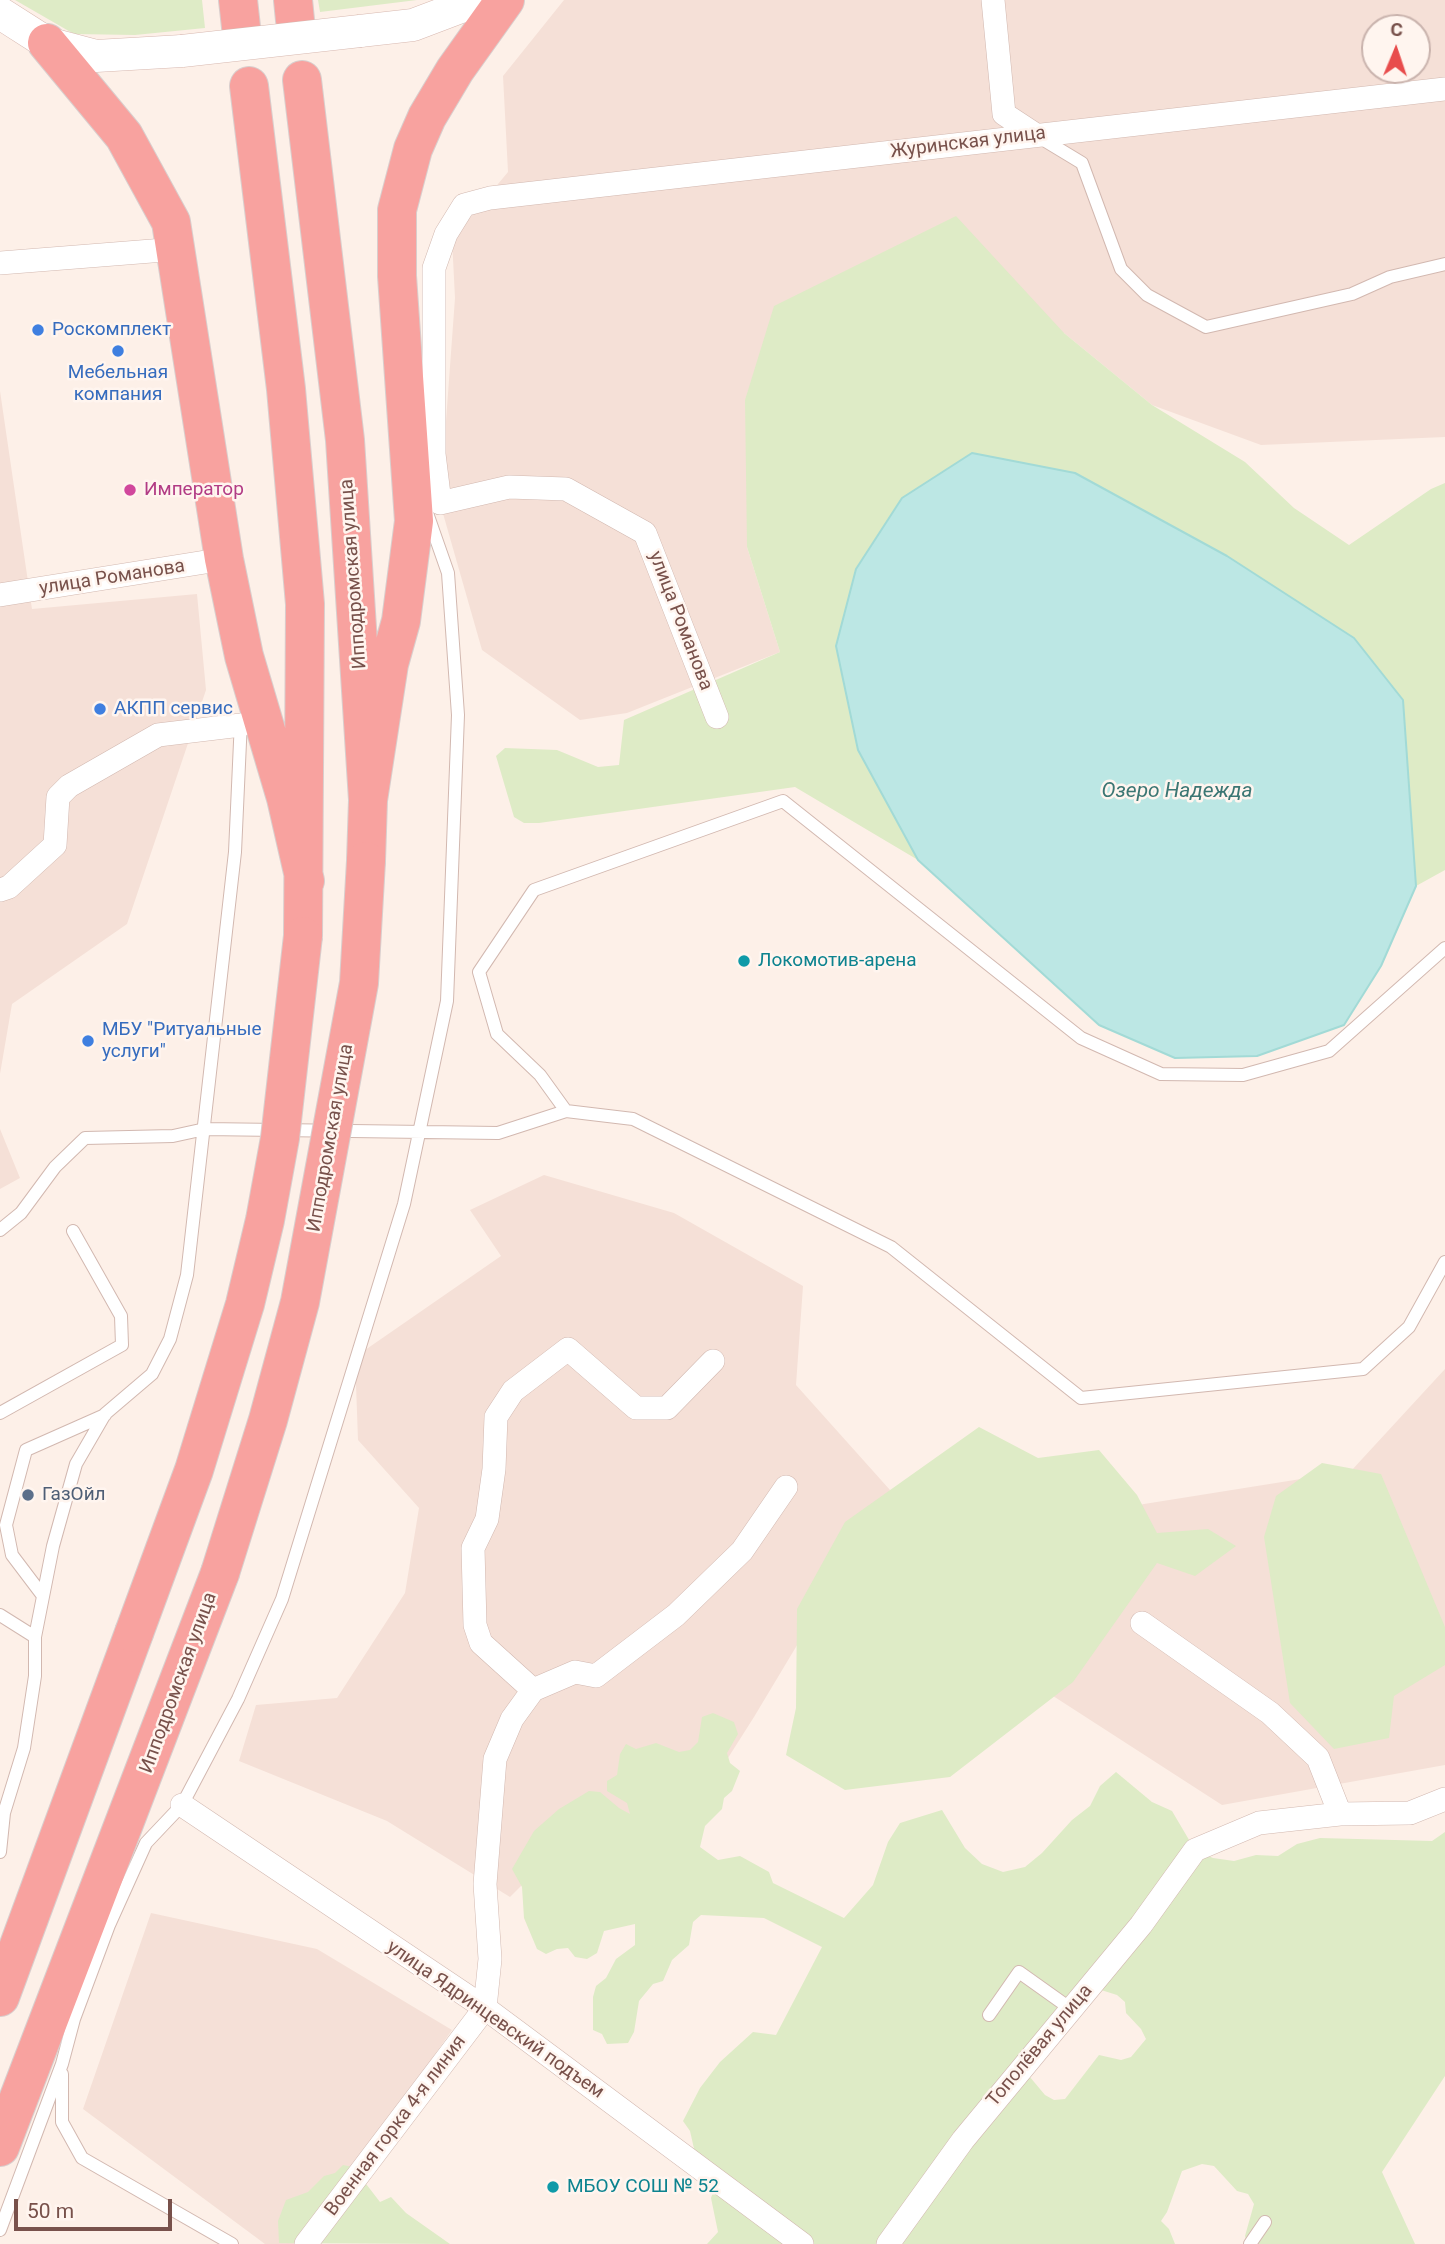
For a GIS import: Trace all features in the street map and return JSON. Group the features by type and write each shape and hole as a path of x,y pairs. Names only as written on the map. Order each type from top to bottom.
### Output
{"highway":[{"path":"368,800 389,664 401,621 414,521 413,473 397,276 397,211 413,149 427,117 455,70 505,0"},
{"path":"47,43 124,136 171,222 224,559 244,656 286,798 304,881"},
{"name":"Ипподромская улица","path":"0,2147 220,1573 268,1420 300,1302 359,983 368,800 345,440 302,80"},
{"path":"0,1997 194,1470 251,1280 280,1138 303,936 305,604 286,389 249,86"}],"main road":[{"path":"2,12 47,43 96,56 182,51 413,24 479,0"}],"street":[{"path":"993,0 1004,114 1036,135"},
{"name":"Журинская улица","path":"440,503 434,454 434,268 446,234 464,205 490,198 1445,89"},
{"path":"0,263 177,249"},
{"name":"улица Романова","path":"440,503 509,487 566,489 645,533 717,717"},
{"name":"улица Романова","path":"0,595 224,559"},
{"path":"0,890 9,887 55,845 58,797 69,786 158,734 241,718"},
{"path":"533,1690 481,1643 475,1625 473,1548 486,1519 494,1469 496,1417 513,1391 568,1349 635,1408 667,1408 713,1361"},
{"path":"485,2008 490,1959 485,1884 495,1759 512,1719 533,1690 575,1672 596,1676 676,1615 742,1552 786,1487"},
{"path":"1142,1623 1270,1713 1318,1758 1340,1814 1410,1813 1445,1799"},
{"name":"улица Ядринцевский подъем","path":"182,1805 485,2008 802,2244"},
{"name":"Тополёвая улица","path":"888,2244 962,2140 1141,1925 1195,1850 1259,1824 1340,1814"},
{"name":"Военная горка 4-я линия","path":"306,2244 485,2008"}],"lane":[{"path":"1036,135 1082,163 1121,269 1147,295 1206,327 1352,294 1391,277 1445,264"},
{"path":"0,2230 62,2064 78,2007 109,1925 146,1843 182,1805 238,1699 282,1599 309,1520 356,1350 381,1284 404,1204 447,1001 458,715 449,573 413,473"},
{"path":"242,698 244,656"},
{"path":"43,1596 12,1555 6,1525 26,1450 105,1415 152,1374 170,1339 187,1275 235,852 241,718"},
{"path":"566,1111 540,1075 498,1034 479,972 534,890 783,801 1081,1038 1161,1074 1243,1075 1329,1051 1445,948"},
{"path":"0,1230 21,1213 55,1167 85,1138 173,1136 205,1129 417,1133 445,1130 498,1133 566,1111 633,1119 891,1247 1081,1398 1363,1369 1409,1327 1445,1262"},
{"path":"0,1413 122,1345 121,1316 74,1231"},
{"path":"0,1852 4,1813 24,1748 36,1676 35,1637 43,1596 76,1464 105,1415"},
{"path":"0,1615 35,1637"},
{"path":"989,2015 1019,1972 1071,2009"},
{"path":"62,2064 62,2122 82,2158 232,2244"},
{"path":"1250,2244 1265,2222"}],"shaded area":[{"path":"564,0 1445,0 1445,437 1261,445 1152,405 1064,333 747,547 780,652 627,713 580,720 482,650 440,503 455,298 452,239 508,172 503,76"},
{"path":"0,391 32,609 197,594 206,690 127,924 12,1004 0,1074"},
{"path":"0,1129 20,1178 0,1189"},
{"path":"544,1175 674,1213 803,1286 796,1385 890,1490 754,1717 660,1865 565,1842 510,1897 387,1821 239,1761 256,1705 337,1698 405,1593 419,1508 358,1440 355,1357 501,1256 470,1210"},
{"path":"1445,1369 1445,1765 1222,1805 1050,1694 1119,1508 1351,1471"},
{"path":"151,1913 317,1949 452,2030 302,2244 265,2244 83,2109"}],"green space":[{"path":"15,0 202,0 205,28 135,35 74,34"},
{"path":"318,0 417,0 320,12"},
{"path":"956,216 1064,333 1152,405 1245,462 1294,508 1349,545 1431,489 1445,483 1445,870 1416,886 1403,700 1227,556 1075,473 973,453 902,498 856,569 858,750 918,860 795,787 539,823 524,823 514,817 496,756 505,748 557,750 598,767 619,765 624,720 780,652 747,547 745,400 774,306"},
{"path":"979,1427 1038,1458 1099,1450 1137,1495 1157,1533 1208,1529 1236,1546 1195,1576 1157,1563 1073,1682 950,1777 845,1790 786,1755 796,1708 797,1609 845,1522"},
{"path":"1322,1463 1381,1474 1445,1627 1445,1665 1394,1696 1389,1738 1334,1749 1290,1703 1264,1537 1276,1496"},
{"path":"713,1713 734,1722 738,1734 727,1753 730,1763 740,1771 732,1791 724,1798 722,1809 705,1826 700,1847 718,1860 740,1856 769,1872 773,1883 844,1918 873,1885 888,1842 900,1823 942,1810 965,1848 982,1864 1003,1872 1025,1867 1042,1853 1072,1820 1090,1806 1100,1786 1116,1772 1152,1802 1172,1811 1195,1850 1213,1858 1234,1861 1256,1855 1278,1856 1297,1844 1320,1838 1432,1841 1445,1832 1445,2076 1382,2172 1415,2244 1247,2244 1245,2236 1254,2204 1248,2194 1237,2191 1214,2166 1202,2164 1182,2171 1161,2221 1169,2229 1175,2244 707,2244 718,2232 711,2198 720,2172 705,2157 695,2153 690,2131 683,2121 700,2088 720,2062 753,2032 776,2035 822,1947 764,1918 701,1915 693,1922 689,1945 672,1960 663,1981 653,1984 639,2001 634,2032 628,2043 607,2044 602,2034 593,2030 593,1997 596,1986 606,1978 616,1959 635,1945 635,1924 604,1931 597,1953 587,1959 575,1957 568,1948 546,1954 537,1949 524,1918 522,1887 512,1869 534,1831 559,1809 589,1791 600,1792 630,1814 627,1803 607,1791 607,1781 617,1775 620,1754 626,1744 636,1749 656,1743 679,1752 690,1750 698,1742 702,1717","holes":["1085,1985 1117,1995 1125,2002 1126,2013 1141,2029 1146,2039 1131,2057 1121,2060 1099,2055 1065,2099 1054,2100 1045,2095 1019,2064"]},
{"path":"343,2165 353,2167 380,2202 391,2197 406,2213 450,2244 279,2243 278,2221 286,2200 308,2192 324,2176 335,2173"}],"water":[{"name":"Озеро Надежда","path":"972,453 1075,473 1227,556 1354,638 1403,700 1416,886 1381,966 1344,1025 1257,1056 1175,1058 1099,1025 918,860 858,750 836,646 856,569 902,498"}],"place":[{"name":"Роскомплект","path":"38,330"},
{"name":"Мебельная компания","path":"118,351"},
{"name":"Император","path":"130,490"},
{"name":"АКПП сервис","path":"100,709"},
{"name":"Локомотив-арена","path":"744,961"},
{"name":"МБУ \"Ритуальные услуги\"","path":"88,1041"},
{"name":"ГазОйл","path":"28,1495"},
{"name":"МБОУ СОШ № 52","path":"553,2187"}]}
